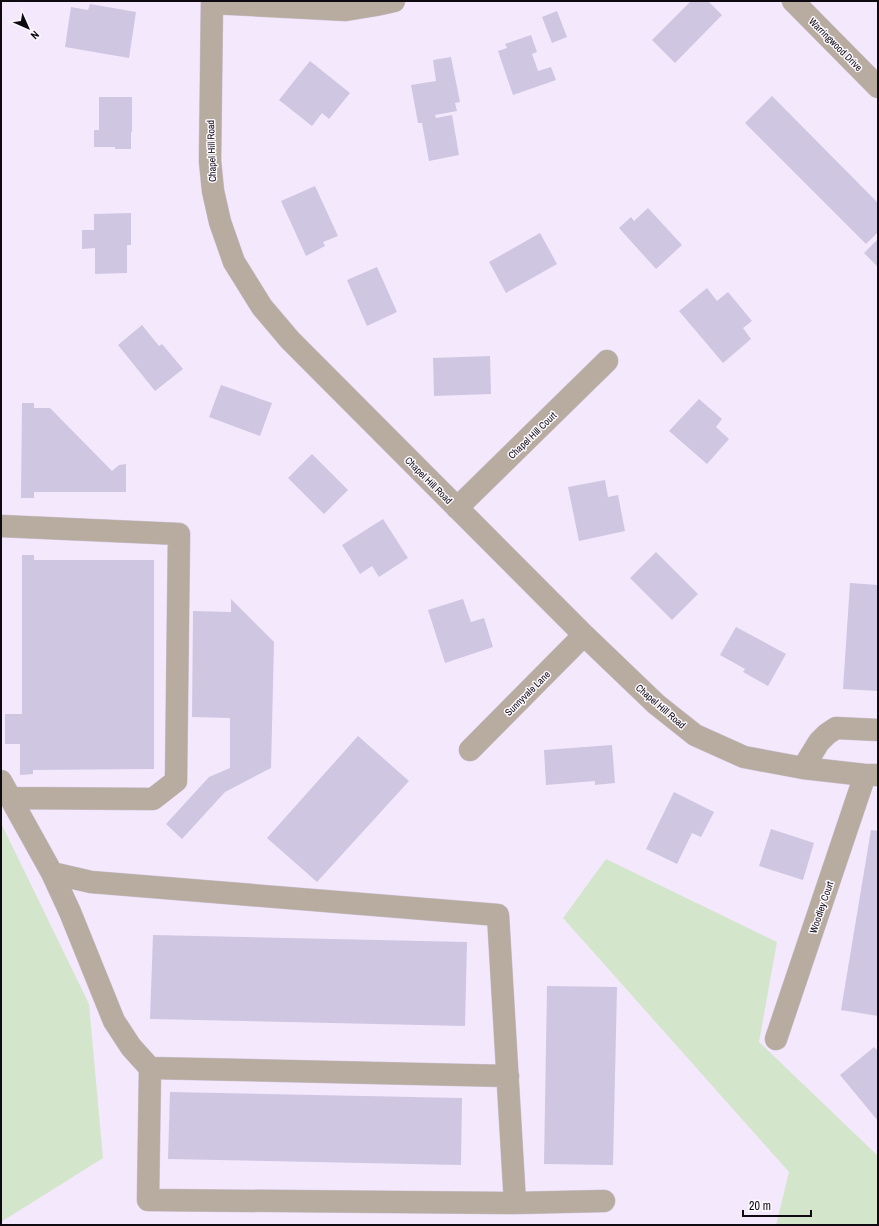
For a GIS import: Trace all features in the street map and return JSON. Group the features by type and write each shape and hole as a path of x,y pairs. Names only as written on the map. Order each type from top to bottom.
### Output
{"street":[{"path":"212,2 346,10 394,1"},
{"name":"Warringwood Drive","path":"793,1 878,87"},
{"name":"Chapel Hill Road","path":"212,2 210,161 213,191 220,222 234,262 262,307 290,340 584,636 656,704 695,735 744,757 803,768 872,775"},
{"name":"Chapel Hill Court","path":"457,508 607,361"},
{"path":"1,526 179,534 176,781 153,799 6,789"},
{"name":"Sunnyvale Lane","path":"470,750 584,636"},
{"path":"803,768 819,742 836,728 878,730"},
{"name":"Woodley Court","path":"776,1039 872,775"},
{"path":"6,789 52,873 70,912 114,1022 131,1047 150,1068 148,1200 515,1203 604,1201"},
{"path":"52,873 91,882 498,915 515,1203"},
{"path":"150,1068 508,1076"}],"green space":[{"path":"1,823 89,1004 103,1158 1,1222"},
{"path":"606,859 777,942 759,1042 878,1156 878,1225 776,1225 789,1172 563,918"}],"building":[{"path":"691,1 708,1 722,15 675,63 652,40"},
{"path":"90,4 136,12 129,58 65,47 71,7 88,10"},
{"path":"557,11 567,37 552,43 542,17"},
{"path":"531,35 537,52 532,54 538,71 551,67 556,80 513,95 498,51 507,48 505,44"},
{"path":"451,57 460,102 455,103 457,111 435,115 436,118 452,115 459,155 429,161 422,123 418,123 411,85 436,81 433,60"},
{"path":"310,61 350,93 329,119 322,113 312,126 279,100"},
{"path":"772,96 878,203 878,232 866,244 745,123"},
{"path":"99,97 132,97 131,149 94,147 94,130 99,130"},
{"path":"315,186 338,236 323,242 325,246 306,256 281,201"},
{"path":"648,208 682,245 656,269 619,228 631,217 634,221"},
{"path":"131,213 131,245 127,245 127,273 95,274 95,248 82,249 82,230 94,230 94,214"},
{"path":"540,233 557,264 506,293 489,262"},
{"path":"878,239 878,267 864,253"},
{"path":"377,267 397,312 367,326 347,280"},
{"path":"707,288 717,301 728,292 752,321 743,328 751,339 723,363 679,311"},
{"path":"142,325 159,346 162,344 183,369 155,391 118,345"},
{"path":"490,356 491,394 434,396 433,358"},
{"path":"221,385 272,403 260,436 209,417"},
{"path":"699,399 722,419 716,427 729,439 707,464 669,431"},
{"path":"22,403 34,403 34,408 50,408 112,471 119,465 126,464 126,492 34,492 34,498 21,498"},
{"path":"312,454 348,490 324,514 288,478"},
{"path":"605,480 608,497 618,495 625,531 579,541 568,487"},
{"path":"383,519 408,558 379,577 372,566 360,574 342,545"},
{"path":"656,552 698,594 672,620 630,578"},
{"path":"22,555 34,555 34,560 154,560 154,769 33,770 33,774 20,775 20,744 5,744 5,714 22,714"},
{"path":"850,583 878,585 878,691 843,689"},
{"path":"231,599 274,642 271,768 225,792 182,839 166,824 209,777 230,768 230,718 192,717 193,611 231,612"},
{"path":"463,599 471,622 484,618 493,647 445,663 428,610"},
{"path":"736,627 786,654 768,686 743,672 745,669 720,655"},
{"path":"358,736 409,781 317,882 267,838"},
{"path":"612,745 615,783 595,785 595,781 546,785 544,750"},
{"path":"674,792 714,812 701,837 692,833 677,864 646,849"},
{"path":"771,829 814,843 803,880 759,866"},
{"path":"871,830 878,831 878,1016 841,1010"},
{"path":"153,935 467,942 465,1026 150,1019"},
{"path":"547,986 617,987 613,1165 544,1164"},
{"path":"874,1047 878,1051 878,1121 840,1075"},
{"path":"170,1092 462,1098 461,1165 168,1159"}]}
